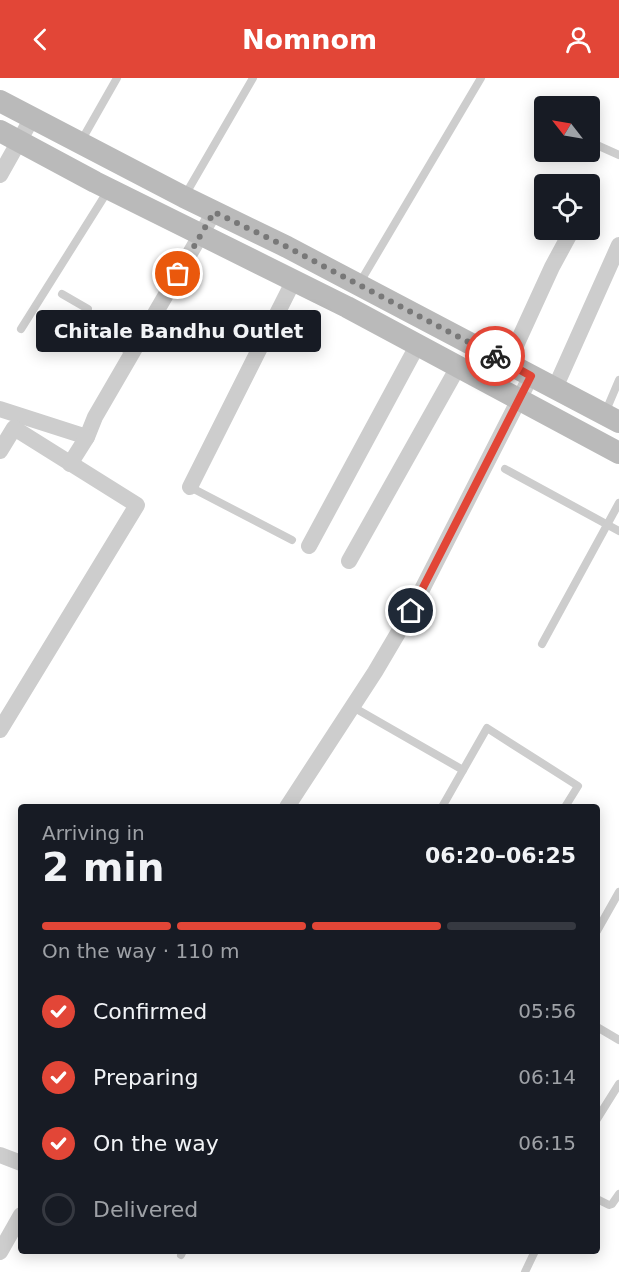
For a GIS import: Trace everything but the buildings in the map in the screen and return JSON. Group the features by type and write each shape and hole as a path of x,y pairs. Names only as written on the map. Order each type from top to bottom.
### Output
{"street":[{"path":"0,101 80,144 359,284 612,418"},
{"path":"0,175 9,136 32,118"},
{"path":"9,136 109,189 294,280 619,453"},
{"path":"70,464 214,212"},
{"path":"508,363 567,240"},
{"path":"555,388 619,244"},
{"path":"190,487 294,280"},
{"path":"309,546 417,346"},
{"path":"349,561 458,367"},
{"path":"289,804 411,611 531,376"},
{"path":"0,409 87,437"},
{"path":"0,444 18,415"},
{"path":"0,451 14,428 136,505 0,730"},
{"path":"0,1155 18,1161"},
{"path":"0,1252 18,1220"}],"lane":[{"path":"80,144 117,78"},
{"path":"184,197 253,78"},
{"path":"359,284 482,78"},
{"path":"600,146 619,155"},
{"path":"21,329 109,189"},
{"path":"62,294 87,309 82,326 132,353"},
{"path":"612,418 619,380"},
{"path":"505,469 619,531"},
{"path":"190,487 292,540"},
{"path":"542,644 619,503"},
{"path":"353,706 463,770"},
{"path":"444,804 487,728 578,786 567,804"},
{"path":"600,926 619,892"},
{"path":"600,1029 619,1040"},
{"path":"600,1114 619,1084"},
{"path":"600,1200 612,1204 619,1194"},
{"path":"525,1272 534,1254"}],"way so far":[{"path":"178,274 214,212 287,247 495,356"}],"place":[{"name":"Chitale Bandhu Outlet","path":"178,274"}],"route":[{"path":"411,611 531,376 495,356"}]}
